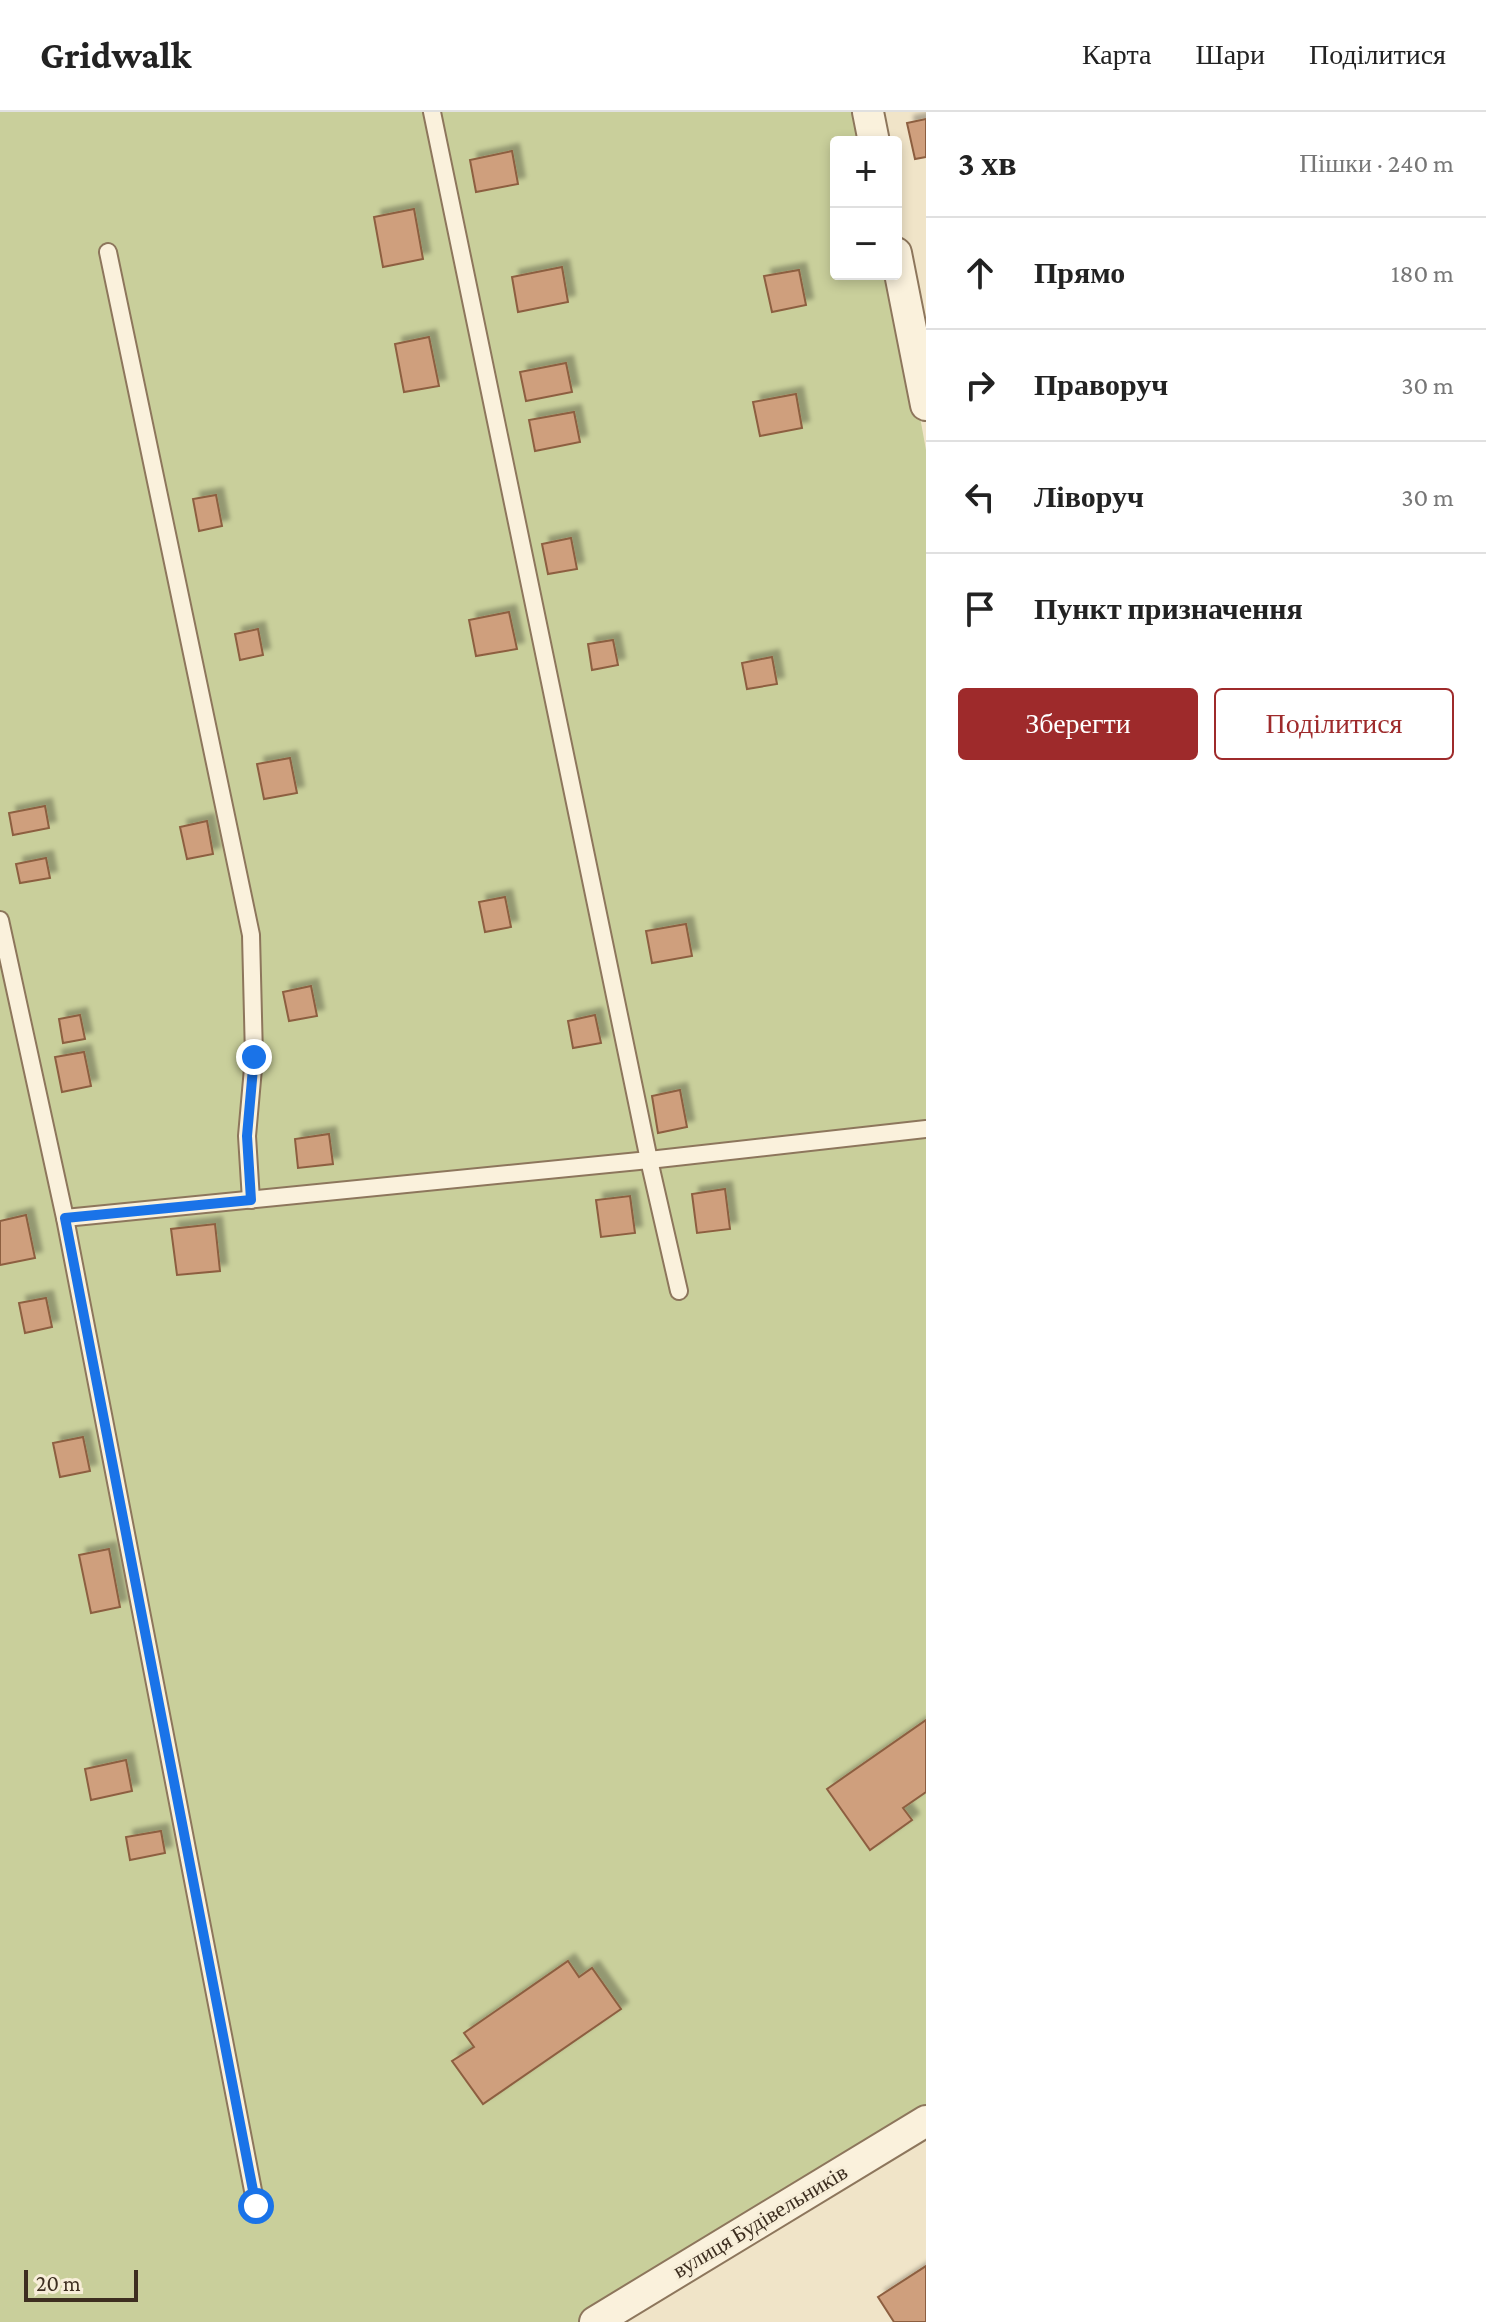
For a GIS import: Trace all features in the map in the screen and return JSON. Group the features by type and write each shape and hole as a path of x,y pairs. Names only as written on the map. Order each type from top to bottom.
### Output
{"street":[{"path":"868,112 873,136"},
{"path":"901,280 926,405"},
{"name":"вулиця Будівельників","path":"595,2322 926,2121"}],"lane":[{"path":"432,112 649,1160 679,1291"},
{"path":"108,252 251,935 254,1057 247,1136 251,1200"},
{"path":"0,920 65,1218 256,2206"},
{"path":"65,1218 926,1129"}],"green space":[{"path":"0,112 865,112 870,136 830,136 830,280 895,280 926,450 926,2121 595,2322 0,2322"}],"building":[{"path":"926,119 926,157 915,159 907,123"},
{"path":"512,151 518,184 476,192 470,160"},
{"path":"414,209 423,259 383,267 374,217"},
{"path":"562,267 568,302 518,312 512,277"},
{"path":"799,270 806,305 772,312 764,276"},
{"path":"429,337 439,386 404,392 395,344"},
{"path":"566,363 572,392 526,401 520,372"},
{"path":"796,394 802,428 760,436 753,402"},
{"path":"574,412 580,442 535,451 529,420"},
{"path":"216,495 222,526 199,531 193,499"},
{"path":"571,538 577,569 548,574 542,544"},
{"path":"509,612 517,649 476,656 469,620"},
{"path":"258,629 263,655 240,660 235,634"},
{"path":"613,640 618,665 592,670 588,644"},
{"path":"772,657 777,684 747,689 742,663"},
{"path":"290,758 297,793 264,799 257,764"},
{"path":"45,806 49,828 13,835 9,813"},
{"path":"207,821 213,854 187,859 180,827"},
{"path":"46,858 50,878 20,883 16,864"},
{"path":"505,897 511,927 485,932 479,902"},
{"path":"686,924 692,956 652,963 646,931"},
{"path":"311,986 317,1016 289,1021 283,992"},
{"path":"80,1015 85,1039 63,1043 59,1019"},
{"path":"595,1015 601,1043 573,1048 568,1021"},
{"path":"84,1052 91,1086 62,1092 55,1057"},
{"path":"680,1090 687,1127 658,1133 652,1096"},
{"path":"329,1134 333,1164 298,1168 295,1139"},
{"path":"725,1189 730,1229 697,1233 692,1194"},
{"path":"630,1196 635,1233 601,1237 596,1200"},
{"path":"26,1215 35,1258 0,1265 0,1221"},
{"path":"215,1224 220,1271 177,1275 171,1229"},
{"path":"46,1298 52,1327 25,1333 19,1303"},
{"path":"83,1437 90,1471 60,1477 53,1443"},
{"path":"109,1549 120,1607 91,1613 79,1555"},
{"path":"926,1720 926,1792 903,1808 912,1820 870,1850 827,1789"},
{"path":"126,1760 132,1791 91,1800 85,1769"},
{"path":"161,1831 165,1853 130,1860 126,1837"},
{"path":"568,1961 579,1977 592,1968 621,2009 483,2104 452,2061 474,2047 464,2033"},
{"path":"926,2266 926,2322 894,2322 878,2297"}],"route":[{"path":"254,1057 247,1136 251,1200 65,1218 256,2206"}]}
